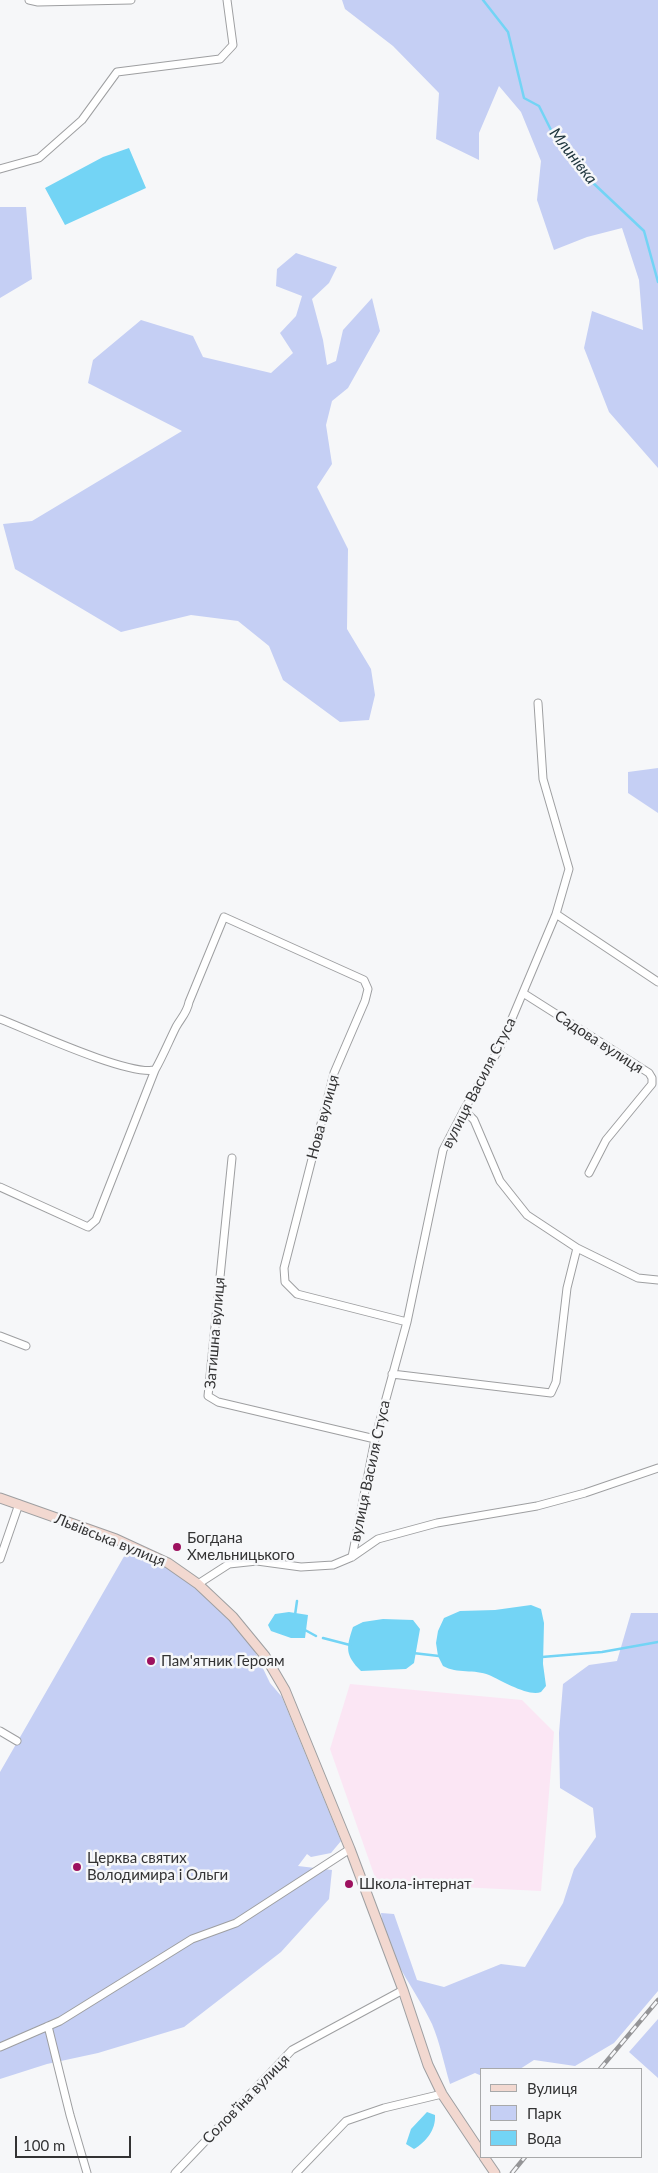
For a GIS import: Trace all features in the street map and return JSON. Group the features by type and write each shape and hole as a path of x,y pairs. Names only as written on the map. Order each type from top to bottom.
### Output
{"main road":[{"name":"Львівська вулиця","path":"0,1498 116,1539 168,1563 198,1584 248,1633 265,1656 285,1690 350,1849 403,1990 428,2064 442,2094 480,2151"},
{"path":"485,2158 495,2173"}],"street":[{"path":"29,0 38,2 131,0"},
{"path":"0,169 39,158 82,120 117,72 220,59 233,44 228,0"},
{"name":"вулиця Василя Стуса","path":"352,1557 376,1439 407,1322 443,1150 500,1047 556,914 569,869 543,779 538,703"},
{"path":"556,914 658,982"},
{"name":"Нова вулиця","path":"155,1070 177,1025 187,1012 189,1002 224,917 364,980 368,989 366,1001 334,1073 284,1268 286,1282 297,1294 407,1322"},
{"name":"Садова вулиця","path":"523,993 649,1073 652,1078 652,1084 606,1140 589,1173"},
{"path":"0,1019 120,1065 142,1072 155,1070"},
{"path":"0,1187 88,1227 96,1220 155,1070"},
{"path":"464,1110 474,1120 500,1181 527,1215 577,1248 638,1278 658,1280"},
{"name":"Затишна вулиця","path":"232,1158 208,1396 218,1402 376,1439"},
{"path":"392,1374 550,1394 556,1382 567,1288 577,1248"},
{"path":"0,1336 26,1346"},
{"path":"198,1584 229,1564 257,1561 301,1567 333,1565 352,1557 378,1539 438,1523 537,1506 585,1493 658,1468"},
{"path":"0,1559 19,1504"},
{"path":"0,1731 17,1741"},
{"path":"0,2047 48,2026 192,1939 236,1923 350,1849"},
{"name":"Соловʼїна вулиця","path":"176,2173 292,2050 403,1990"},
{"path":"48,2026 68,2107 88,2173"},
{"path":"296,2173 346,2121 384,2108 442,2094"}],"shaded area":[{"path":"350,1684 522,1700 554,1732 541,1891 377,1883 330,1749"}],"green space":[{"path":"342,0 658,0 658,468 609,412 584,348 592,311 643,330 639,280 622,228 587,237 554,250 537,200 541,161 521,112 499,86 479,133 479,160 436,139 439,93 393,46 345,9"},
{"path":"0,207 26,207 32,279 0,298"},
{"path":"296,253 337,267 329,283 312,299 323,340 327,365 336,361 343,330 372,298 380,331 348,388 332,401 326,425 332,464 317,487 348,549 347,629 371,669 375,695 369,720 340,722 283,680 269,646 238,621 191,615 121,632 15,569 3,524 32,521 182,431 88,383 93,360 141,320 193,336 203,357 271,373 293,353 280,333 296,316 302,296 276,286 277,269"},
{"path":"658,768 658,813 628,793 628,772"},
{"path":"130,1546 168,1563 243,1627 270,1683 282,1697 341,1841 331,1853 311,1857 307,1854 298,1866 332,1870 329,1899 281,1952 184,2027 98,2053 47,2064 0,2079 0,1772"},
{"path":"631,1613 658,1613 658,1991 614,2043 575,2066 534,2060 522,2068 480,2068 480,2075 475,2073 450,2084 432,2024 394,1957 388,1943 381,1913 394,1914 417,1980 444,1987 501,1964 525,1967 563,1903 574,1869 596,1837 593,1808 560,1788 559,1733 563,1684 589,1665 617,1661"},
{"path":"658,2019 658,2078 629,2052"}],"water":[{"path":"129,148 146,188 65,225 45,188 103,157"},
{"path":"531,1605 541,1609 544,1623 543,1664 546,1686 541,1692 536,1693 523,1690 484,1673 454,1670 443,1666 438,1656 436,1643 438,1631 444,1618 460,1611 495,1610"},
{"path":"289,1612 308,1615 305,1638 291,1638 271,1631 268,1625 275,1614"},
{"path":"383,1619 413,1620 420,1629 414,1663 406,1669 361,1671 352,1660 348,1651 353,1627 363,1622"},
{"path":"427,2112 435,2115 434,2126 426,2139 414,2149 406,2144 411,2129"}],"waterway":[{"name":"Млинівка","path":"483,0 508,32 524,98 539,106 554,136 591,181 644,231 658,282"},
{"path":"295,1615 297,1601"},
{"path":"305,1630 316,1636"},
{"path":"323,1638 350,1645"},
{"path":"542,1657 602,1652 658,1642"},
{"path":"413,1653 439,1656"}],"railway":[{"path":"601,2068 658,2000"},
{"path":"512,2173 524,2158"}],"place":[{"name":"Богдана Хмельницького","path":"177,1547"},
{"name":"Пам'ятник Героям","path":"151,1661"},
{"name":"Церква святих Володимира і Ольги","path":"77,1867"},
{"name":"Школа-інтернат","path":"349,1884"}]}
